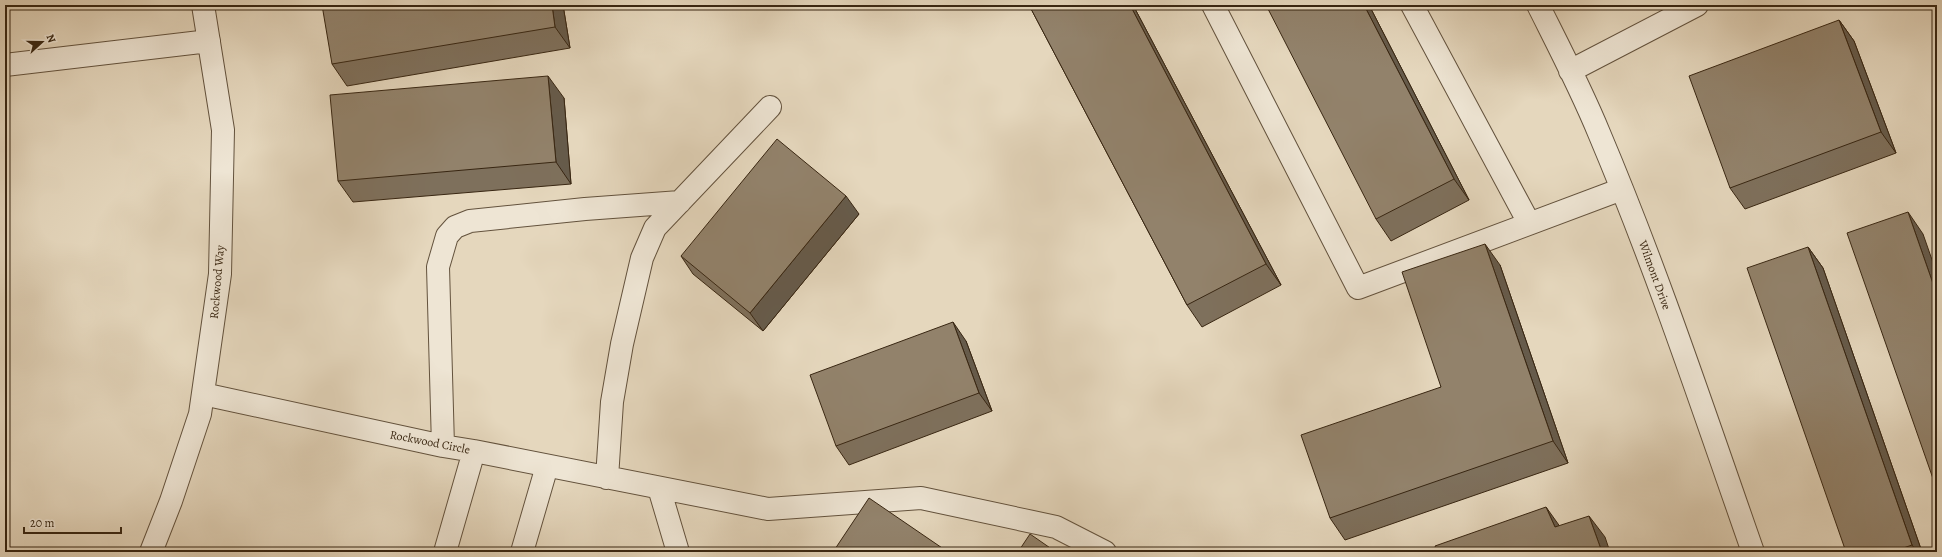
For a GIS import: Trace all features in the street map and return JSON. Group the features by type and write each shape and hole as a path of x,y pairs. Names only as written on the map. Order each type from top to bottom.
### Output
{"street":[{"name":"Rockwood Way","path":"152,552 200,414 220,274 223,138 203,5"},
{"path":"1212,5 1358,288 1622,189"},
{"path":"1412,5 1529,223"},
{"name":"Wilmont Drive","path":"1538,5 1599,132 1622,189 1658,282 1754,552"},
{"path":"1570,71 1697,5"},
{"path":"5,65 209,40"},
{"path":"607,478 612,402 622,344 642,258 654,228 770,107"},
{"path":"443,446 438,267 447,236 455,227 478,220 585,209 680,202"},
{"name":"Rockwood Circle","path":"203,394 443,446 768,509 921,498 1056,527 1105,552"},
{"path":"445,552 474,451"},
{"path":"522,552 547,466"},
{"path":"659,488 678,552"}],"building":[{"path":"322,5 552,5 555,27 332,64"},
{"path":"1029,5 1130,5 1266,264 1187,305"},
{"path":"1266,5 1364,5 1454,179 1376,219"},
{"path":"1839,20 1881,132 1730,188 1689,76"},
{"path":"548,76 556,162 338,181 330,95"},
{"path":"777,139 846,196 750,313 681,256"},
{"path":"1908,212 1937,295 1937,490 1847,233"},
{"path":"1485,244 1553,441 1330,518 1301,435 1441,387 1402,272"},
{"path":"1808,247 1912,545 1892,552 1846,552 1747,268"},
{"path":"953,322 979,393 836,446 810,375"},
{"path":"869,498 948,552 833,552"},
{"path":"1546,507 1555,527 1589,516 1602,552 1437,552 1435,546"},
{"path":"1030,534 1056,552 1018,552"}]}
